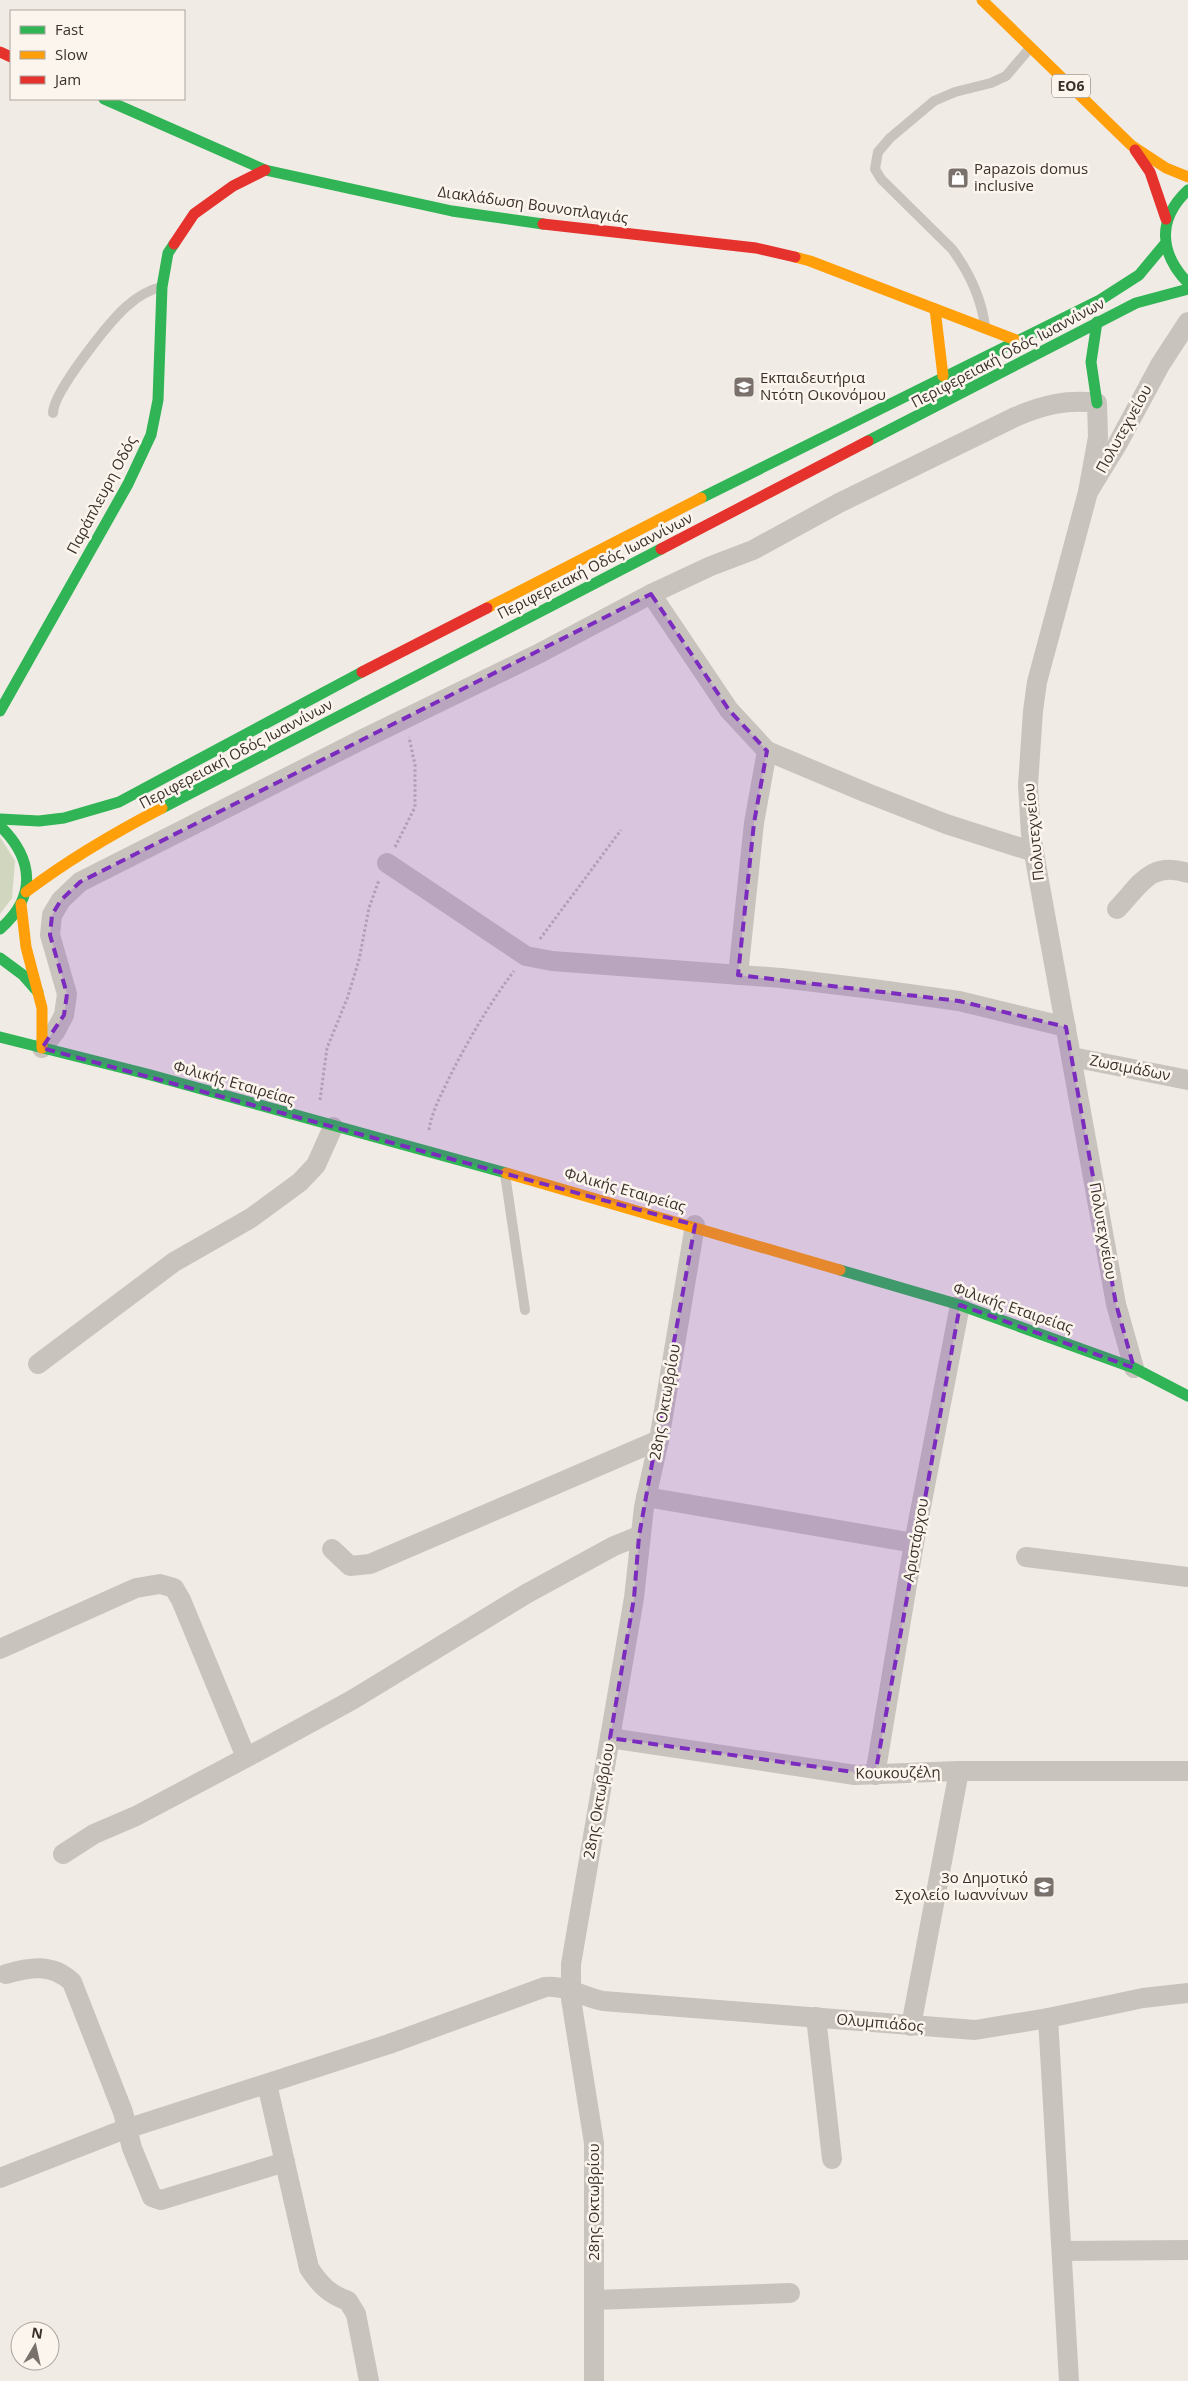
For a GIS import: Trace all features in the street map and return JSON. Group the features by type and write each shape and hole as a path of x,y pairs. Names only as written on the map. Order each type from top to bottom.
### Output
{"main road":[{"name":"ΕΟ6","path":"982,0 1131,145 1150,172 1166,219 1164,245 1170,262 1179,276 1188,284"},
{"name":"Διακλάδωση Βουνοπλαγιάς","path":"106,100 264,170 452,210 509,220 756,248 810,261 985,326 1016,340"},
{"name":"ΕΟ6","path":"1131,145 1166,168 1188,177"},
{"name":"Παράπλευρη Οδός","path":"0,711 128,484 151,435 158,400 162,287 168,253 194,214 226,190 264,170"},
{"name":"ΕΟ6","path":"1166,219 1178,197 1188,190"},
{"name":"Περιφερειακή Οδός Ιωαννίνων","path":"0,819 39,821 64,818 119,802 403,651 943,376 1121,288 1139,275 1164,245"},
{"name":"Περιφερειακή Οδός Ιωαννίνων","path":"26,892 56,869 108,836 1097,322 1136,303 1188,289"},
{"path":"935,309 943,376"},
{"path":"1097,322 1092,340 1090,360 1097,403"},
{"name":"Περιφερειακή Οδός Ιωαννίνων","path":"0,826 17,842 27,866 26,892 21,904 15,916 0,929"},
{"path":"0,1037 42,1048 45,1030 45,1010 26,946 21,904"},
{"path":"0,958 23,975 40,993"},
{"name":"Φιλικής Εταιρείας","path":"42,1048 147,1074 327,1126 695,1226 960,1305 1134,1368 1188,1396"}],"street":[{"name":"Πολυτεχνείου","path":"1134,1368 1116,1304 1034,852 1028,785 1032,711 1037,682 1088,492 1118,444 1160,365 1188,322"},
{"path":"42,1048 55,1032 64,1016 67,994 50,935 52,915 61,900 80,882 538,654 651,594 710,566 753,550 839,503 1015,417 1044,405 1066,401 1097,403 1098,437 1088,492"},
{"path":"651,594 729,710 767,751 946,824 1034,852"},
{"path":"738,975 754,823 767,751"},
{"path":"387,863 526,956 552,960 873,988 959,1001 1066,1026"},
{"path":"1117,909 1150,874 1162,869 1188,873"},
{"name":"Ζωσιμάδων","path":"1072,1057 1188,1080"},
{"path":"38,1364 154,1276 189,1252 258,1213 300,1182 316,1165 327,1126"},
{"name":"28ης Οκτωβρίου","path":"594,2381 594,2143 570,1990 571,1964 634,1598 639,1536 659,1440 695,1226"},
{"name":"Αριστάρχου","path":"875,1775 914,1543 960,1305"},
{"path":"332,1549 350,1566 370,1564 659,1440"},
{"path":"646,1497 914,1543"},
{"path":"63,1854 94,1834 136,1816 352,1700 526,1594 614,1546 639,1536"},
{"path":"1026,1557 1188,1577"},
{"path":"0,1649 136,1588 160,1584 174,1588 181,1600 246,1757"},
{"name":"Κουκουζέλη","path":"610,1738 834,1772 875,1775 959,1771 1188,1771"},
{"path":"911,2026 959,1771"},
{"path":"6,1974 39,1967 62,1974 72,1982 123,2112 150,2192 156,2200 285,2162"},
{"name":"Ολυμπιάδος","path":"0,2178 127,2128 389,2044 537,1989 554,1986 603,2001 975,2030 1048,2018 1122,2002 1188,1993"},
{"path":"816,2017 832,2158"},
{"path":"1048,2018 1069,2381"},
{"path":"267,2084 309,2268 320,2285 334,2296 348,2301 356,2314 368,2381"},
{"path":"1062,2251 1188,2250"},
{"path":"594,2300 790,2293"}],"lane":[{"path":"985,326 979,296 960,259 881,179 875,169 878,152 890,138 934,101 955,92 991,83 1006,76 1031,48"},
{"path":"53,413 61,389 117,317 134,300 149,291 162,287"},
{"path":"504,1173 525,1310"}],"path":[{"path":"327,1126 321,1088 327,1048 344,1007 359,960 373,891 415,807 415,765 404,720"},
{"path":"425,1152 431,1115 465,1046 494,998 621,830"}],"highlighted area":[{"path":"651,594 729,710 767,751 754,823 738,975 959,1001 1066,1027 1116,1304 1134,1368 960,1305 875,1775 610,1738 634,1598 639,1536 695,1225 42,1048 64,1015 67,994 50,935 52,915 61,900 80,882"}],"green space":[{"path":"0,837 15,861 12,898 0,914"}],"traffic: fast":[{"path":"106,100 265,170 452,211 543,224"},
{"path":"1188,190 1178,201 1171,213 1167,224 1166,236 1171,260 1178,272 1188,283"},
{"path":"0,711 128,484 151,435 158,400 162,287 168,253 174,244"},
{"path":"701,498 1100,300 1139,275 1164,245"},
{"path":"868,441 1136,303 1188,289"},
{"path":"1097,322 1091,362 1097,403"},
{"path":"162,808 661,549"},
{"path":"0,819 39,821 64,818 119,802 362,672"},
{"path":"0,826 20,852 27,878 20,904 12,917 0,929"},
{"path":"0,958 23,975 38,992"},
{"path":"0,1037 147,1074 506,1173"},
{"path":"840,1270 960,1305 1134,1368 1188,1396"}],"traffic: slow":[{"path":"982,0 1131,145 1166,168 1188,177"},
{"path":"795,257 810,261 1016,340"},
{"path":"935,309 943,376"},
{"path":"487,608 701,498"},
{"path":"26,892 92,847 162,808"},
{"path":"21,904 26,947 42,1008 42,1048"},
{"path":"506,1173 840,1270"}],"traffic: jam":[{"path":"0,52 10,57"},
{"path":"1135,150 1150,172 1166,219"},
{"path":"174,244 194,214 233,186 265,170"},
{"path":"543,224 756,248 795,257"},
{"path":"661,549 868,441"},
{"path":"362,672 487,608"}],"place":[{"name":"Papazois domus inclusive","path":"958,178"},
{"name":"Εκπαιδευτήρια Ντότη Οικονόμου","path":"744,387"},
{"name":"3ο Δημοτικό Σχολείο Ιωαννίνων","path":"1044,1887"}]}
